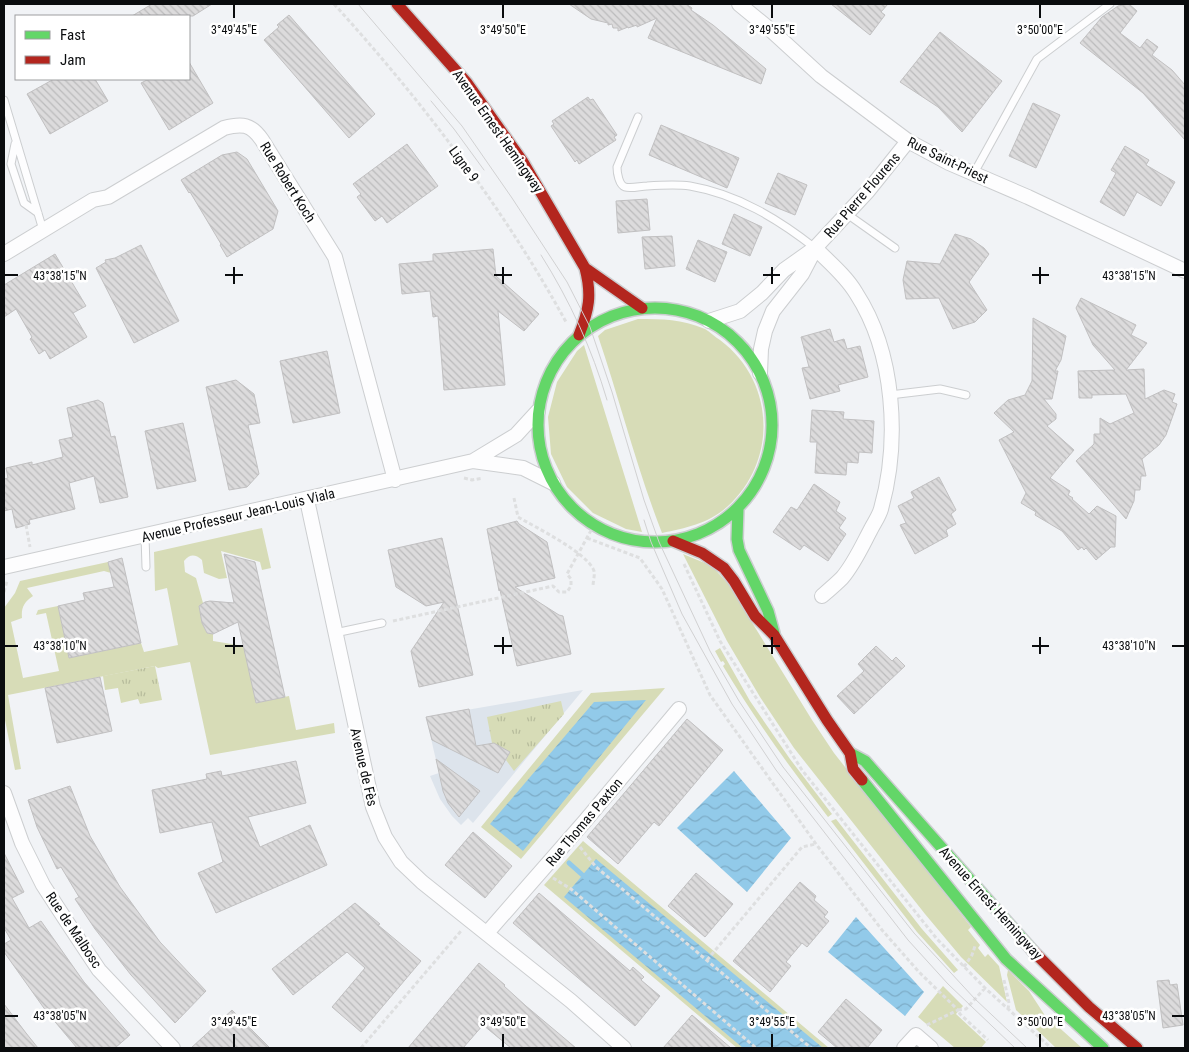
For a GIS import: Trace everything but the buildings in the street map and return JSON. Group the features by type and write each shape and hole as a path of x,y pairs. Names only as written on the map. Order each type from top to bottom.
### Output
{"main road":[{"name":"Avenue Ernest Hemingway","path":"397,4 467,83 523,162 585,268 590,286 589,306 577,337"},
{"name":"Avenue Ernest Hemingway","path":"585,268 642,308"},
{"path":"642,308 672,309 688,312 709,321 730,335 747,352 760,373 768,392 772,413 772,434 769,454 762,474 752,492 738,508 719,523 697,534 673,541 651,542 631,540 612,534 578,514 564,500 553,483 543,460 539,444 538,411 546,379 554,364 577,337 606,318 642,308"},
{"name":"Avenue Ernest Hemingway","path":"738,508 737,539 739,550 768,611 774,635"},
{"name":"Avenue Ernest Hemingway","path":"673,541 702,553 724,568 755,616 774,635 826,720 850,753 853,769 994,946 1092,1043 1102,1048"},
{"name":"Avenue Ernest Hemingway","path":"850,753 865,761 1030,948 1089,1008 1137,1048"}],"street":[{"name":"Rue Saint-Priest","path":"739,4 821,76 908,142 949,163 1185,271"},
{"name":"Rue Robert Koch","path":"4,254 93,200 108,197 224,128 240,125 248,126 256,131 335,257 395,480"},
{"name":"Rue Pierre Flourens","path":"709,321 740,311 762,293 784,270 815,248 848,214 908,142"},
{"name":"Rue Pierre Flourens","path":"760,373 761,349 773,311 802,274 815,248"},
{"path":"815,248 856,292 868,316 880,344 889,378 892,422 888,473 880,510 860,550 842,577 822,596"},
{"name":"Avenue Professeur Jean-Louis Viala","path":"4,567 473,462 516,435 538,411"},
{"name":"Avenue Professeur Jean-Louis Viala","path":"473,462 523,468 553,483"},
{"name":"Avenue de Fès","path":"306,500 372,807 385,837 401,862 422,882 588,1015 624,1048"},
{"name":"Rue Thomas Paxton","path":"487,933 572,837 679,709"},
{"name":"Rue de Malbosc","path":"4,793 22,843 43,885 67,922 100,970 173,1048"},
{"path":"904,1048 920,1030 931,1048"}],"lane":[{"path":"974,173 1038,59 1110,4"},
{"path":"4,100 16,142 12,161 13,168 24,203 38,213 43,230"},
{"path":"638,118 617,167 622,185 626,188 648,185 688,186 726,195 788,227 815,248"},
{"path":"848,214 896,248"},
{"path":"890,395 940,389 966,395"},
{"path":"144,536 146,567"},
{"path":"334,633 382,624"}],"path":[{"name":"Ligne 9","path":"334,4 424,110 480,185 532,261 577,337"},
{"path":"514,498 518,518 579,553 594,571 593,586"},
{"path":"26,525 30,547"},
{"path":"382,624 553,586 559,592 567,592 571,586 571,579 567,574 594,525"},
{"path":"587,538 640,558 662,589 710,695 816,844 882,930 960,1014 988,1040"},
{"path":"682,561 720,641 802,770 937,939 985,988 1051,1048"},
{"path":"572,837 596,867 811,1048"},
{"path":"707,961 802,847 816,844"},
{"path":"541,872 571,889 756,1048"},
{"path":"361,1048 462,929"},
{"path":"964,967 972,955 977,938"},
{"path":"1003,974 1009,1003 1008,1009"},
{"path":"920,1030 958,1010 966,1009 985,988"}],"shaded area":[{"path":"583,690 473,823 468,818 461,825 440,799 430,776 439,773 426,717"}],"green space":[{"path":"638,319 688,323 705,329 720,340 738,357 751,377 760,398 763,421 762,444 756,466 744,487 728,506 706,521 662,533 598,336 605,330"},
{"path":"584,345 642,532 626,529 593,513 567,487 551,454 548,417 557,382 577,351"},
{"path":"262,528 271,568 262,570 260,562 221,551 227,578 219,579 204,573 202,560 197,557 190,556 184,561 185,572 196,578 203,603 199,606 202,623 207,633 213,634 213,641 244,646 256,703 289,696 296,730 334,723 335,733 210,755 190,662 158,668 155,666 8,695 21,769 15,770 4,715 4,608 15,593 20,581 108,562 111,573 104,571 27,588 33,596 24,606 22,618 11,622 23,678 59,671 46,613 36,615 38,610 58,606 69,658 141,643 144,652 178,645 167,588 155,591 154,552"},
{"path":"683,554 712,566 729,585 834,753 971,927 968,930 980,945 978,948 985,957 988,954 999,966 1007,1002 961,957 794,748 760,697 727,641"},
{"path":"720,648 750,701 790,759 832,814 828,817 773,743 735,686 723,666 725,664 723,661 721,662 715,651"},
{"path":"155,666 162,700 140,704 138,699 121,703 118,688 105,690 103,676"},
{"path":"665,688 521,859 481,827 591,693"},
{"path":"561,701 564,714 514,771 506,760 510,752 492,743 487,717"},
{"path":"836,819 922,929 958,970 954,973 917,932 831,821"},
{"path":"583,841 829,1048 737,1048 544,885"},
{"path":"1008,970 1029,991 1044,1014 1082,1048 1056,1048 1016,1010 1007,975"},
{"path":"943,986 963,1006 956,1014 986,1042 981,1048 955,1048 918,1017"}],"water":[{"path":"646,700 523,851 490,824 594,702"},
{"path":"734,771 791,838 747,892 677,828"},
{"path":"596,859 823,1048 743,1048 564,897"},
{"path":"856,917 924,992 905,1016 828,952"}],"waterway":[{"path":"569,863 587,879"}],"tram line":[{"path":"358,4 462,126 567,282 590,327 659,542 710,651 739,701 783,767 914,933 975,999 1027,1048"},
{"path":"431,101 484,170"},
{"path":"541,255 579,326 607,400"},
{"path":"644,520 651,542 682,614 732,704 776,770 908,940 948,984 1015,1048"}],"traffic: fast":[{"path":"644,308 666,308 700,317 720,328 738,342 752,360 763,380 770,402 772,425 770,448 763,470 752,490 738,508 710,528 689,537 666,542 644,542 621,537 600,528 581,516 564,499 552,480 543,459 538,436 538,414 543,391 552,370 564,351 581,334 600,322 621,313 644,308"},
{"path":"738,508 737,539 739,550 768,611 774,633"},
{"path":"850,753 865,761 1033,951"},
{"path":"862,780 1006,959 1103,1048"}],"traffic: jam":[{"path":"397,4 467,83 523,162 585,268 589,294 585,318 579,335"},
{"path":"585,268 642,308"},
{"path":"673,541 702,553 724,568 755,616 774,635 850,753 853,769 862,780"},
{"path":"1033,951 1089,1007 1137,1048"}]}
